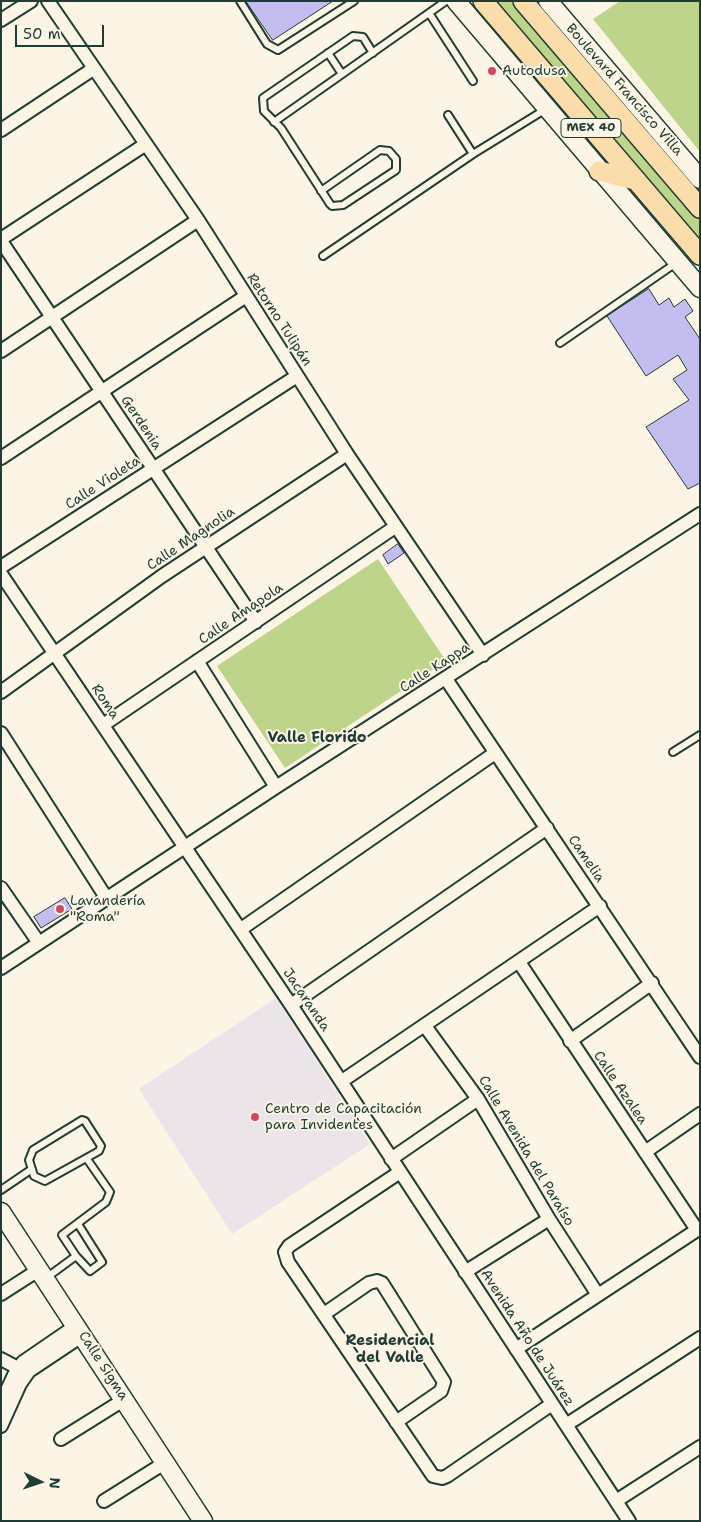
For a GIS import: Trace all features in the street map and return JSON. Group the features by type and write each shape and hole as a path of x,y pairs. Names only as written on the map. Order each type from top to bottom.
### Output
{"main road":[{"name":"MEX 40","path":"484,1 700,255"},
{"name":"Boulevard Francisco Villa","path":"523,1 700,208"},
{"path":"599,171 635,180"}],"street":[{"path":"1,20 30,1"},
{"name":"Retorno Tulipán","path":"48,1 198,220 347,454 483,655"},
{"path":"456,1 700,288"},
{"name":"Boulevard Francisco Villa","path":"548,1 700,179"},
{"path":"1,130 93,69"},
{"path":"1,240 146,144"},
{"path":"1,351 198,220"},
{"name":"Gerdenia","path":"1,240 256,622"},
{"path":"1,458 246,296"},
{"name":"Calle Violeta","path":"1,567 297,376"},
{"name":"Calle Magnolia","path":"1,692 118,607 347,454"},
{"name":"Calle Kappa","path":"1,968 276,787 700,514"},
{"name":"Calle Amapola","path":"103,725 396,527"},
{"name":"Roma","path":"1,574 185,847"},
{"path":"197,661 276,787"},
{"name":"Camelia","path":"446,679 700,1056"},
{"path":"1,733 107,899"},
{"path":"241,929 495,753"},
{"path":"291,1005 548,828"},
{"name":"Jacaranda","path":"185,847 342,1081 400,1172"},
{"path":"1,888 39,943"},
{"path":"342,1081 600,906"},
{"name":"Calle Azalea","path":"519,962 570,1041 698,1229"},
{"path":"570,1041 652,983"},
{"name":"Calle Avenida del Paraíso","path":"424,1026 478,1100 549,1219 598,1295"},
{"path":"391,1159 478,1100"},
{"path":"645,1152 700,1114"},
{"path":"400,1172 287,1248 285,1256 288,1262 433,1476 442,1478 552,1404"},
{"name":"Avenida Año de Juárez","path":"400,1172 629,1521"},
{"name":"Calle Sigma","path":"1,1212 204,1521"},
{"path":"464,1272 549,1219"},
{"path":"516,1349 698,1229"},
{"path":"1,1294 43,1274"},
{"path":"324,1314 369,1283 377,1281 382,1283 444,1382 441,1391 396,1422"},
{"path":"1,1404 18,1368 30,1357 80,1330"},
{"path":"1,1426 20,1384 29,1371 80,1330"},
{"path":"566,1425 700,1338"},
{"path":"1,1359 18,1368"},
{"path":"61,1439 125,1399"},
{"path":"616,1501 700,1446"},
{"path":"104,1501 166,1462"}],"lane":[{"path":"240,1 268,44 278,50 354,1"},
{"path":"274,122 446,1"},
{"path":"429,13 472,81"},
{"path":"321,191 380,150 389,151 396,159 396,170 343,205 332,206 321,191 274,122 262,106 264,94 357,35 363,37 373,53"},
{"path":"328,53 342,74"},
{"path":"323,256 473,154 547,109"},
{"path":"448,115 473,154"},
{"path":"560,343 678,262"},
{"path":"673,752 700,735"},
{"path":"82,1120 85,1121 101,1146 99,1151 87,1159 45,1181 34,1176 32,1169 29,1160 33,1150 82,1120"},
{"path":"78,1224 102,1262 90,1271 76,1256 62,1235 110,1197 110,1192 87,1159"},
{"path":"1,1190 32,1169"},
{"path":"43,1274 76,1256"}],"shaded area":[{"name":"Centro de Capacitación para Invidentes","path":"276,998 370,1144 232,1234 139,1089"}],"green space":[{"path":"493,1 515,1 700,217 700,245"},
{"path":"620,1 700,1 700,152 593,19"},
{"path":"378,559 446,661 285,768 217,666"}],"building":[{"path":"246,1 333,1 273,40"},
{"path":"649,289 659,305 669,298 674,307 685,299 693,311 685,317 700,339 700,483 688,489 646,427 689,400 673,379 687,370 678,355 646,376 607,316"},
{"path":"398,544 404,553 388,564 383,555"},
{"path":"65,898 72,909 41,928 34,917"}],"place":[{"name":"Autodusa","path":"492,71"},
{"name":"Lavandería \"Roma\"","path":"60,909"},
{"name":"Centro de Capacitación para Invidentes","path":"255,1117"}],"district":[{"name":"Valle Florido","path":"317,738"},
{"name":"Residencial del Valle","path":"390,1350"}]}
